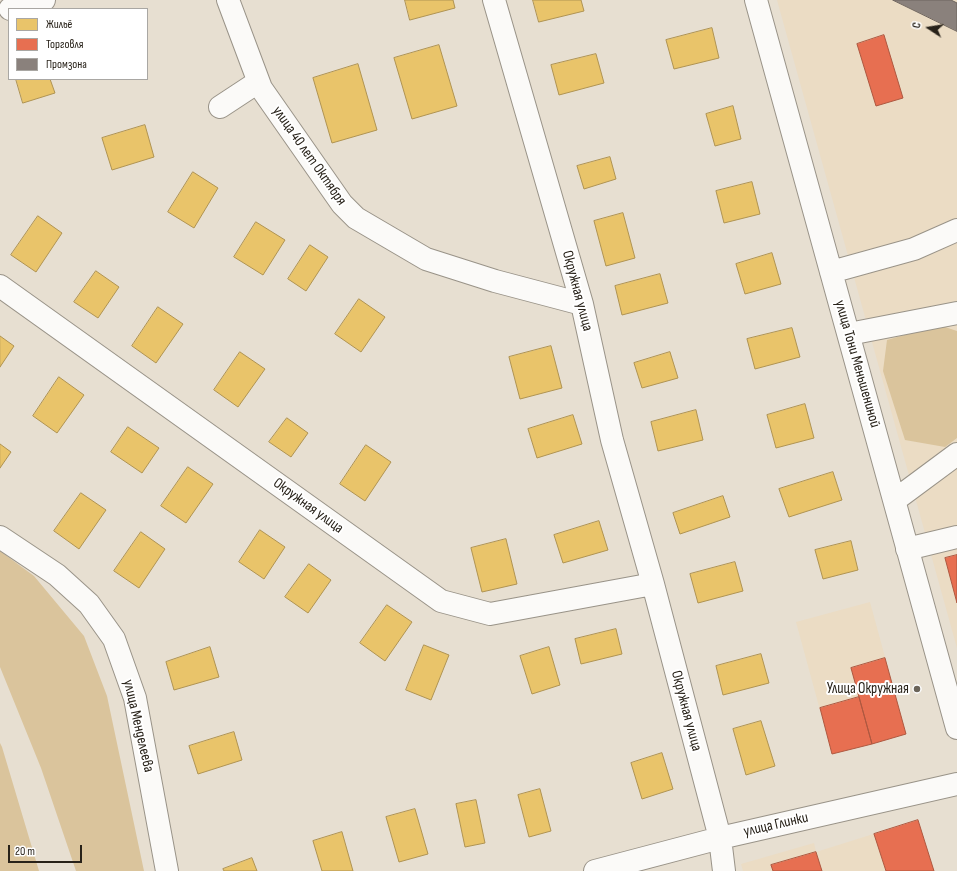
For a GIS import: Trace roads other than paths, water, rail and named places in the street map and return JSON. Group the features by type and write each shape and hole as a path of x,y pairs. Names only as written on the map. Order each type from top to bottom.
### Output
{"street":[{"path":"14,8 44,0"},
{"name":"улица 40 лет Октября","path":"228,0 261,88 342,204 356,218 426,259 582,304"},
{"name":"Окружная улица","path":"494,0 582,304 612,440 653,584 720,838 724,871"},
{"name":"улица Тони Меньшениной","path":"756,0 957,728"},
{"path":"220,107 258,82"},
{"path":"831,272 914,249 957,230"},
{"name":"Окружная улица","path":"0,286 441,601 490,614 653,584"},
{"path":"849,334 957,313"},
{"path":"895,500 957,454"},
{"name":"улица Менделеева","path":"0,537 57,575 89,604 114,639 135,698 167,871"},
{"path":"907,549 957,537"},
{"name":"улица Глинки","path":"595,871 720,838 957,784"}],"place":[{"name":"Улица Окружная","path":"917,689"}]}
